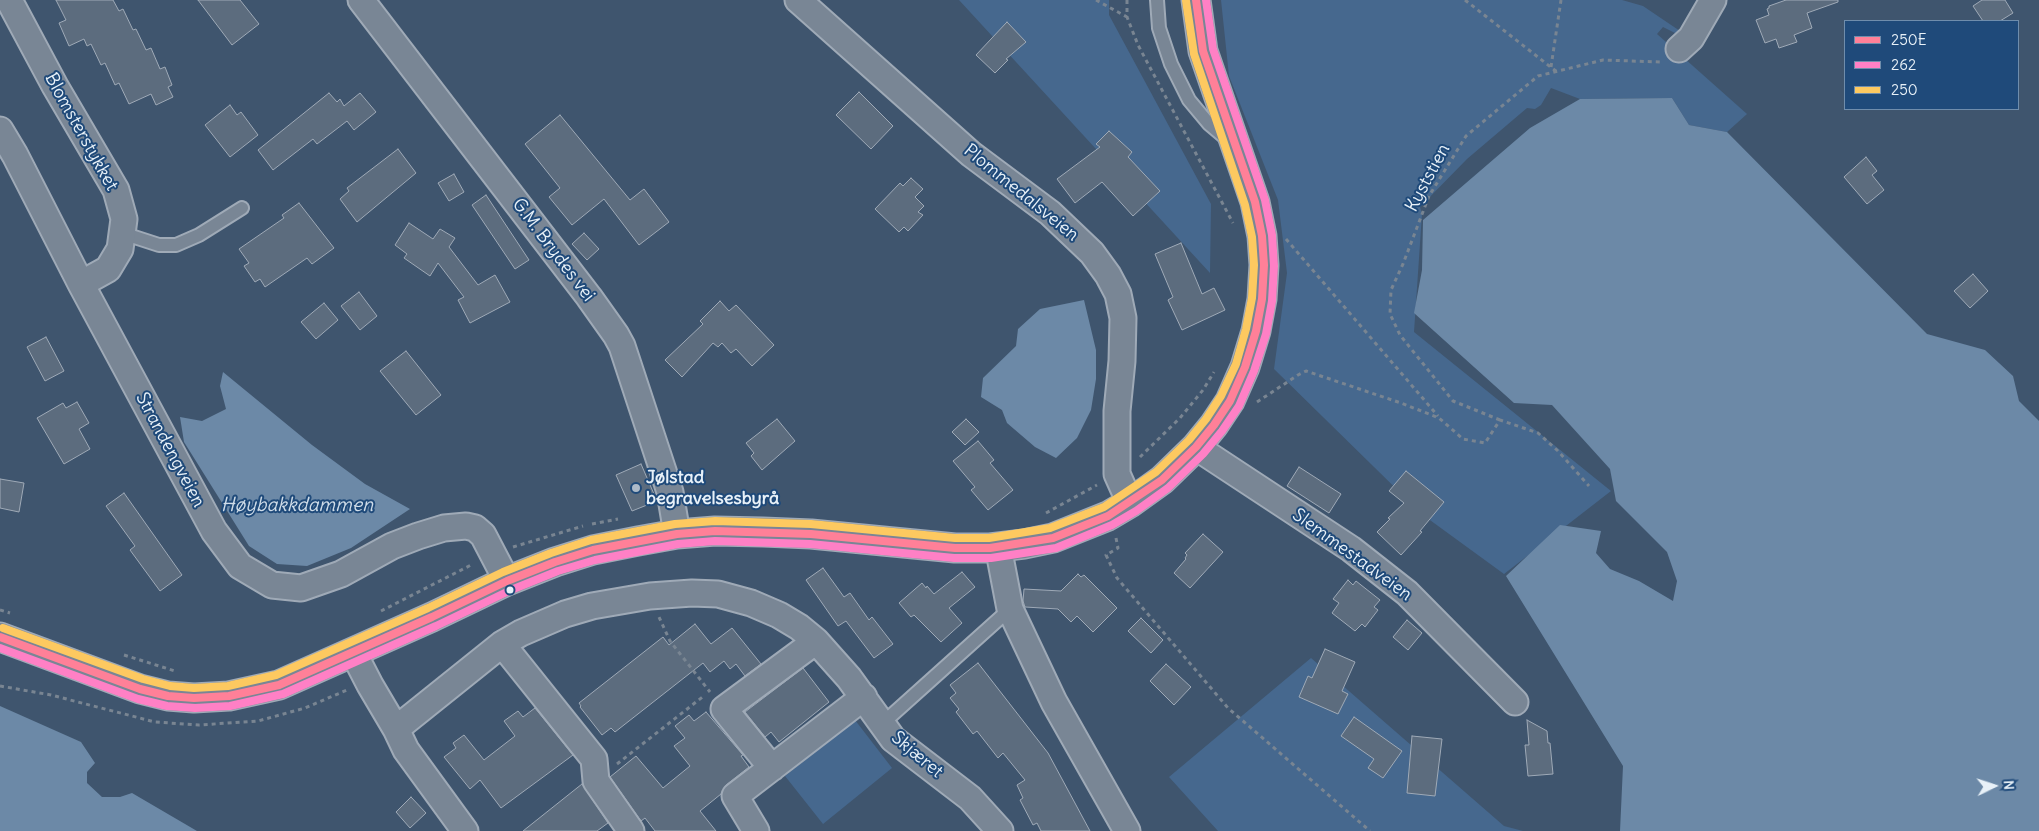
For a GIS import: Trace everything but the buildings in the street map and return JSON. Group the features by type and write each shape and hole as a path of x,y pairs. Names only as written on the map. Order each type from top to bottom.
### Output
{"main road":[{"path":"0,637 140,689 168,696 194,698 229,696 264,690 278,685 432,617 507,581 555,562 593,550 678,534 715,532 811,534 955,548 1000,547 1053,538 1119,510 1162,480 1196,447 1230,401 1256,331 1262,299 1264,266 1262,236 1255,202 1204,51 1196,0"}],"street":[{"name":"Blomsterstykket","path":"9,0 55,86 116,190 124,219 120,249 108,269 81,284"},
{"name":"G.M. Brydes vei","path":"361,0 590,297 616,335 622,346 665,478 678,534"},
{"name":"Plommedalsveien","path":"798,0 971,154 1050,213 1092,253 1108,275 1118,294 1123,318 1122,361 1117,411 1119,510"},
{"path":"821,0 831,28"},
{"path":"1679,49 1691,38 1713,0"},
{"name":"Strandengveien","path":"0,130 214,531 240,566 272,585 301,588 341,574 392,546 431,531 455,526 475,528 484,535 507,581"},
{"name":"Slemmestadveien","path":"1196,447 1351,549 1407,593 1515,702"},
{"path":"1000,547 1010,609 1058,710 1127,831"},
{"name":"Skjæret","path":"396,729 502,644 521,633 565,614 592,606 650,596 692,593 729,596 779,615 799,627 816,641 864,697 893,739 970,798 1000,831"},
{"path":"772,768 717,700 816,641"},
{"path":"502,644 594,759 596,781 631,831"},
{"path":"353,652 406,750 465,831"},
{"path":"756,831 735,796 864,697"}],"lane":[{"path":"1157,0 1159,28 1171,64 1189,100 1209,124 1236,146"},
{"path":"122,233 159,245 176,244 199,235 242,208"},
{"path":"883,723 1010,609"}],"path":[{"path":"1096,0 1127,17"},
{"path":"1127,0 1127,17 1138,45 1237,230"},
{"path":"1465,0 1557,72"},
{"path":"1551,67 1561,0"},
{"name":"Kyststien","path":"1589,486 1558,451 1538,433 1452,401 1400,335 1390,314 1392,290 1429,196 1466,136 1538,76 1603,60 1671,62 1679,49"},
{"path":"1280,232 1439,418 1462,439 1485,443 1500,420"},
{"path":"1038,517 1117,474 1134,462 1166,434 1203,390 1216,370"},
{"path":"1253,407 1257,401 1306,371 1401,402 1439,418"},
{"path":"1119,510 1116,531 1118,548 1106,555 1117,578 1228,708 1370,831"},
{"path":"379,612 493,552 582,526 628,518"},
{"path":"596,781 717,700 670,641 650,596"},
{"path":"0,610 15,615"},
{"path":"124,655 181,672"}],"shaded area":[{"path":"959,0 1109,0 1109,15 1211,204 1210,273"},
{"path":"1221,0 1622,0 1643,6 1680,31 1677,34 1663,27 1657,34 1747,114 1727,132 1689,125 1672,98 1580,99 1551,88 1541,105 1535,109 1527,108 1467,159 1420,207 1422,214 1414,332 1611,491 1504,574 1423,515 1274,369 1287,273 1278,200 1229,76"},
{"path":"1311,658 1504,826 1523,831 1218,831 1169,777"},
{"path":"855,720 892,768 823,824 785,776"}],"water":[{"path":"1672,98 1689,125 1727,132 1927,334 1985,350 2013,376 2019,401 2039,421 2039,831 1620,831 1623,766 1506,576 1560,525 1601,531 1596,553 1610,569 1639,581 1673,601 1677,581 1667,552 1616,501 1610,469 1552,405 1514,403 1414,313 1422,270 1423,220 1530,128 1580,99"},
{"path":"1084,300 1096,350 1096,379 1091,410 1077,438 1056,458 1035,447 1007,423 1002,410 981,397 983,378 1016,346 1018,329 1040,309"},
{"name":"Høybakkdammen","path":"223,372 312,445 365,484 410,509 351,548 307,566 277,564 249,546 184,442 180,417 202,421 226,409 220,386"},
{"path":"0,706 81,742 95,763 87,772 87,783 102,797 120,797 132,793 197,831 0,831"}],"transit line":[{"name":"250E","path":"0,637 140,689 168,696 194,698 229,696 279,685 432,617 507,581 555,562 593,550 677,534 715,531 811,534 955,548 990,548 1053,538 1108,516 1162,480 1196,447 1214,425 1230,401 1245,367 1256,331 1262,299 1264,265 1262,236 1255,202 1203,51 1196,0"},
{"name":"262","path":"0,648 138,699 167,706 195,708 230,706 283,694 436,626 511,590 558,571 595,560 678,544 715,541 810,544 954,558 991,558 1056,548 1112,525 1136,511 1168,488 1203,454 1222,431 1239,406 1254,371 1266,334 1272,301 1274,266 1272,235 1265,200 1213,49 1206,0"},
{"name":"250","path":"3,628 143,679 170,686 194,688 228,686 276,675 428,608 503,572 591,540 675,524 715,521 811,524 955,538 989,538 1050,528 1104,507 1156,472 1189,440 1206,419 1221,396 1236,364 1252,298 1254,265 1252,237 1245,205 1194,54 1186,1"}],"place":[{"name":"Jølstad begravelsesbyrå","path":"636,488"}]}
